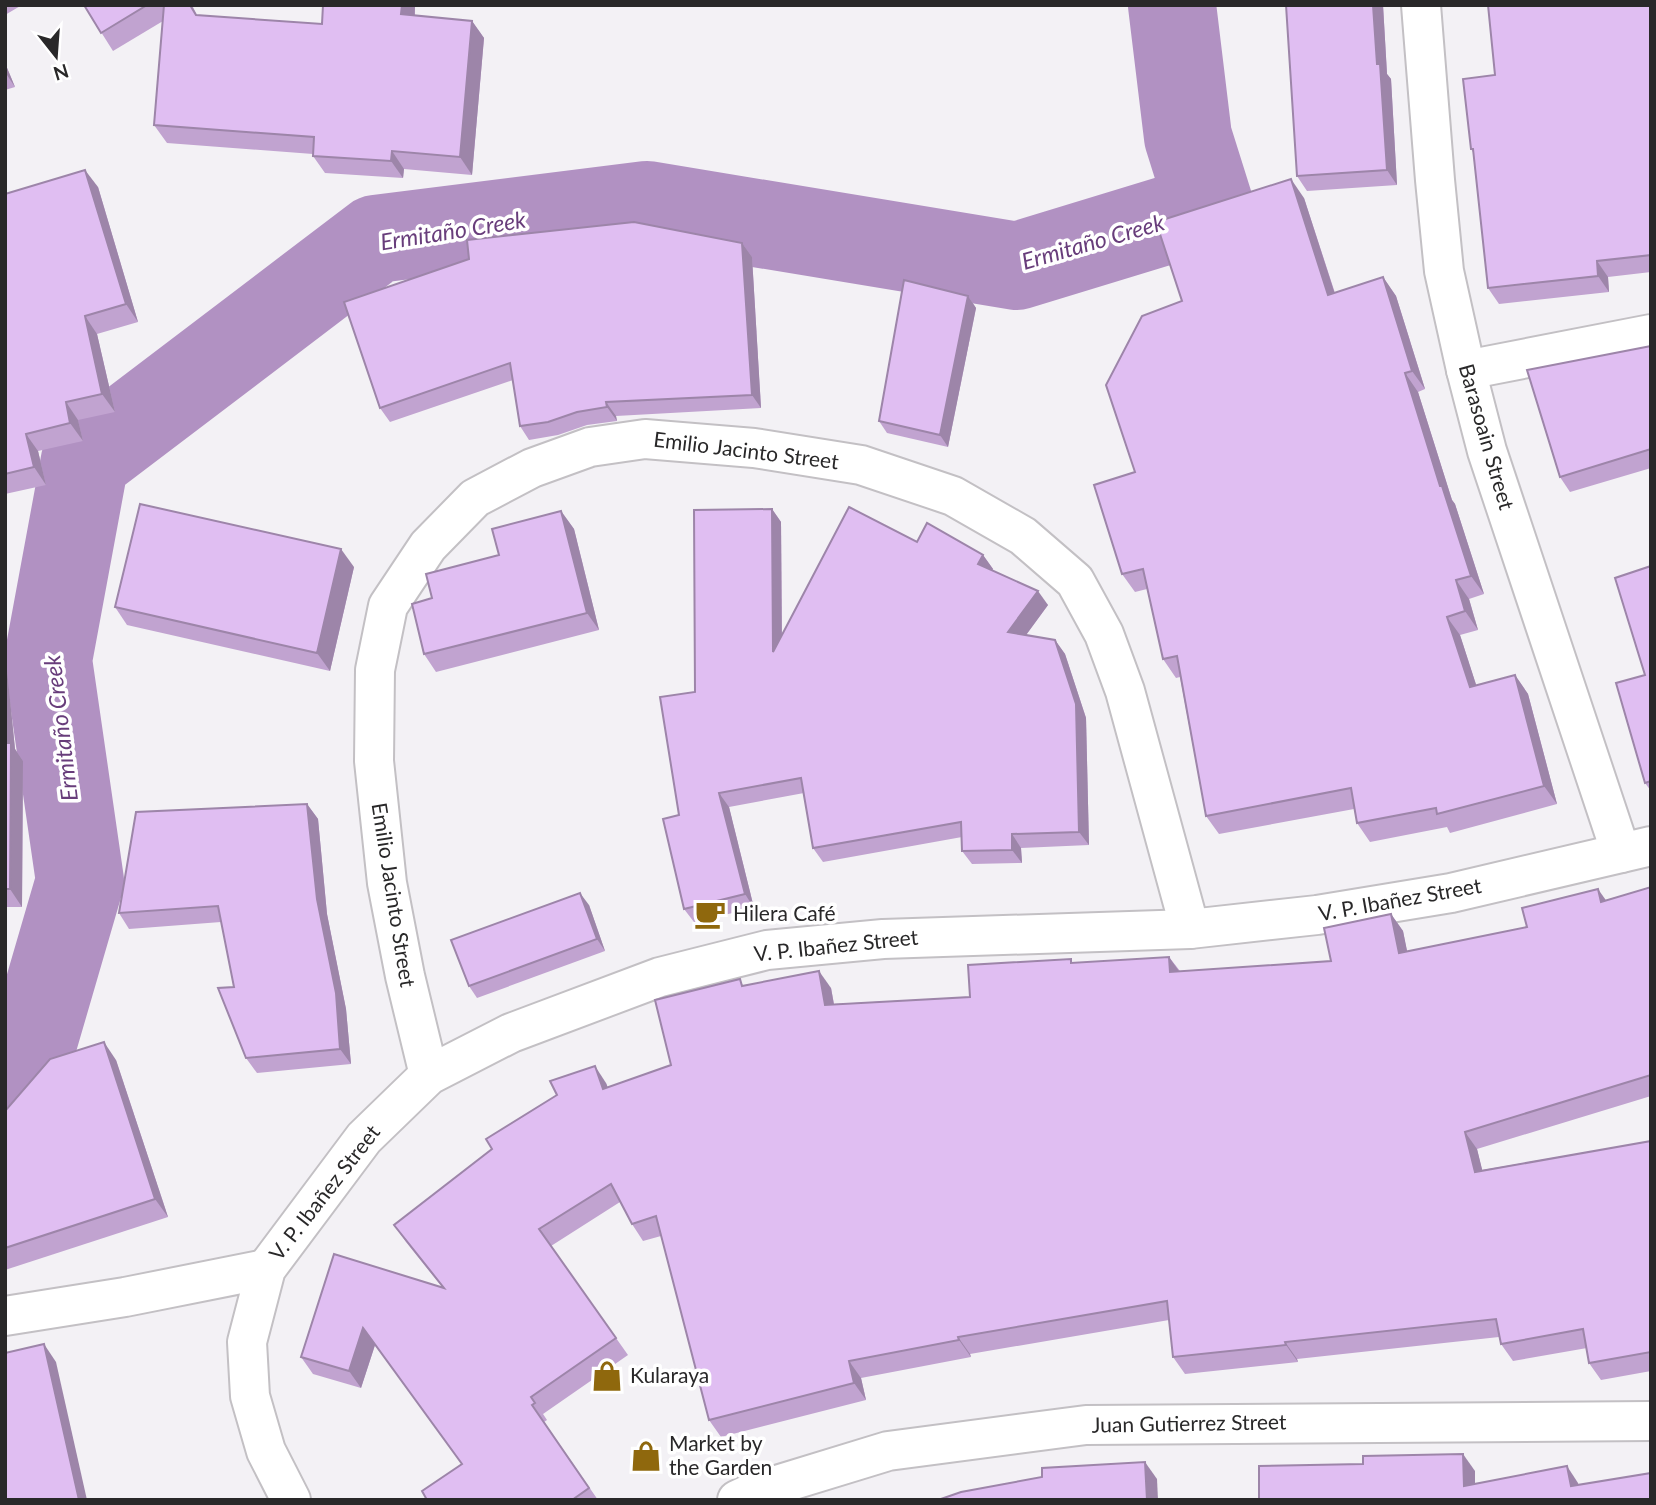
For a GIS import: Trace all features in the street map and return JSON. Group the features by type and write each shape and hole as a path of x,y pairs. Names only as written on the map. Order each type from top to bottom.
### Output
{"street":[{"name":"Barasoain Street","path":"1421,5 1444,271 1466,370 1488,451 1636,850"},
{"path":"1466,370 1651,334"},
{"name":"Emilio Jacinto Street","path":"429,1075 405,976 387,883 374,761 375,670 388,606 428,546 475,498 532,468 590,447 645,439 754,448 861,466 953,496 1023,536 1075,581 1104,634 1125,691 1190,929"},
{"name":"V. P. Ibañez Street","path":"5,1316 125,1297 266,1269 364,1138 429,1075 511,1033 660,977 767,950 883,939 1190,929 1317,915 1451,893 1636,850"},
{"path":"266,1269 247,1342 250,1396 266,1451 291,1500"},
{"name":"Juan Gutierrez Street","path":"737,1500 754,1492 888,1451 1086,1425 1651,1421"}],"building":[{"path":"84,5 147,5 101,33"},
{"path":"164,5 190,5 196,15 322,24 323,5 402,5 401,14 472,21 460,157 392,151 391,161 313,156 314,137 154,125"},
{"path":"1286,5 1373,5 1387,170 1297,176"},
{"path":"1488,5 1651,5 1651,255 1597,261 1598,276 1488,288 1463,79 1495,75"},
{"path":"85,170 126,304 85,316 102,394 66,402 70,423 26,434 34,467 5,474 5,194"},
{"path":"1291,179 1328,295 1383,277 1412,371 1405,373 1471,576 1456,580 1465,611 1447,617 1470,687 1515,675 1544,786 1437,814 1436,808 1357,823 1351,788 1206,816 1177,656 1163,659 1143,569 1122,574 1094,485 1135,472 1106,385 1142,316 1182,301 1156,222"},
{"path":"634,222 742,243 752,395 606,402 607,407 520,426 510,363 380,408 344,302 469,259 467,240"},
{"path":"904,280 968,296 940,435 879,421"},
{"path":"1651,346 1651,449 1560,477 1527,370"},
{"path":"140,504 341,549 317,653 115,607"},
{"path":"849,507 917,542 927,523 983,555 978,564 1038,591 1008,632 1055,640 1076,704 1079,832 1012,834 1012,850 962,851 961,822 813,848 801,778 719,793 745,894 684,909 663,819 679,815 660,697 695,692 694,510 772,509 773,652"},
{"path":"561,511 587,613 424,654 412,604 432,598 426,574 499,555 492,529"},
{"path":"1651,566 1651,781 1645,783 1616,683 1645,675 1615,578"},
{"path":"5,743 11,743 10,889 5,889"},
{"path":"307,804 317,899 336,993 340,1049 246,1058 218,988 234,987 218,906 119,913 136,812"},
{"path":"1651,887 1651,1075 1465,1132 1475,1172 1651,1141 1651,1352 1589,1363 1583,1329 1501,1344 1496,1319 1173,1357 1167,1301 958,1337 959,1340 849,1361 854,1383 709,1420 656,1216 632,1224 611,1184 539,1229 616,1338 531,1397 535,1403 532,1405 589,1488 572,1500 427,1500 422,1491 462,1464 363,1328 349,1371 301,1357 334,1254 444,1288 394,1225 492,1149 486,1139 557,1095 550,1081 595,1066 603,1089 671,1065 655,1000 740,979 742,986 819,971 825,1005 970,997 968,965 1169,957 1170,972 1331,961 1324,928 1391,914 1399,953 1527,927 1522,908 1598,889 1601,902"},
{"path":"580,893 597,939 469,986 451,940"},
{"path":"104,1042 155,1199 5,1248 5,1111 50,1059"},
{"path":"44,1344 79,1500 5,1500 5,1353"},
{"path":"1463,1454 1464,1486 1567,1466 1571,1486 1651,1473 1651,1500 1259,1500 1259,1466 1363,1464 1363,1456"},
{"path":"1145,1462 1147,1500 938,1500 961,1492 1042,1477 1042,1468"}],"waterway":[{"name":"Ermitaño Creek","path":"5,1104 22,1080 80,881 48,660 85,460 376,239 647,205 1017,266 1210,207 1188,137 1172,5"}],"place":[{"name":"Hilera Café","path":"710,914"},
{"name":"Kularaya","path":"607,1376"},
{"name":"Market by the Garden","path":"646,1456"}]}
